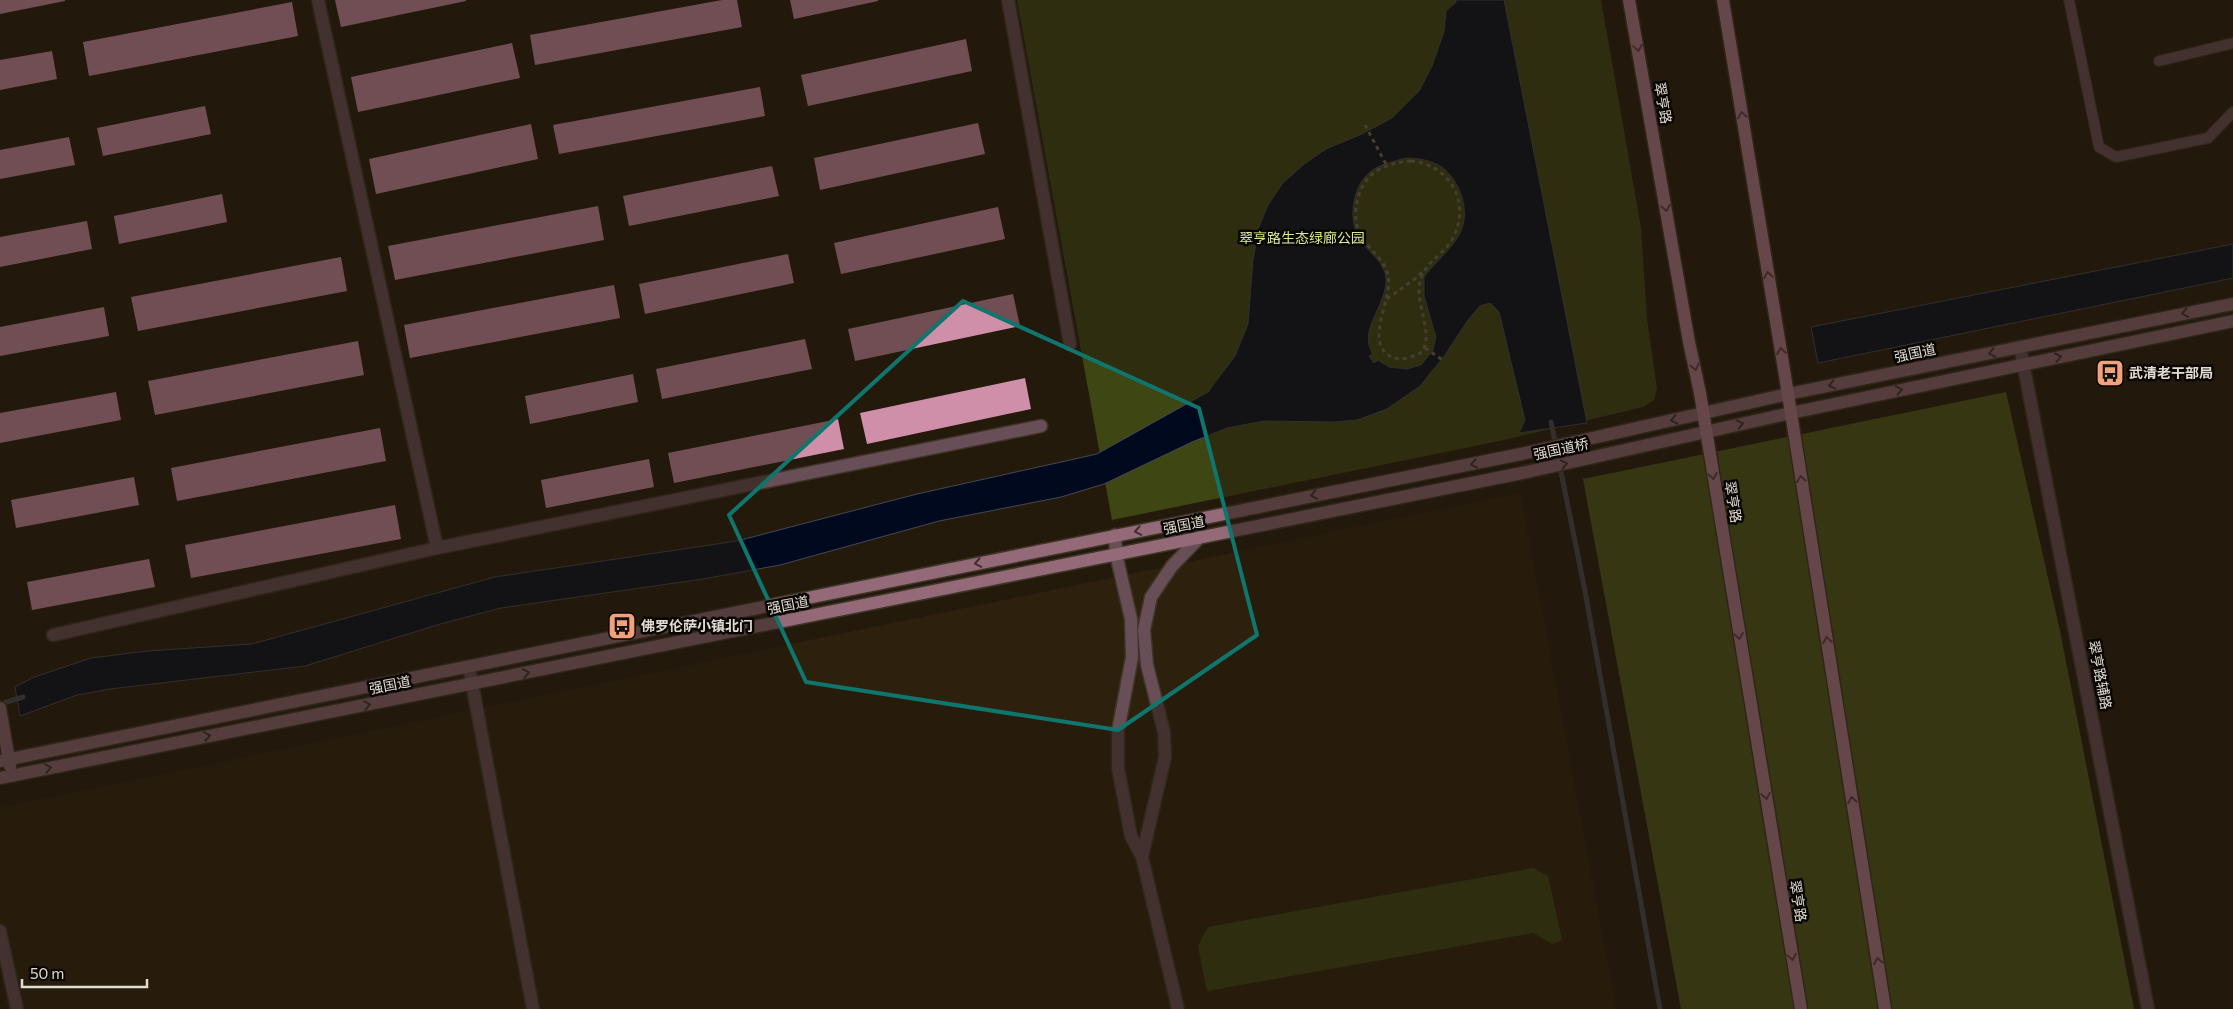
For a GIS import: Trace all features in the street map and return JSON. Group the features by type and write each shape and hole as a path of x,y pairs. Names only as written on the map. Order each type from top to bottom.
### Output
{"main road":[{"name":"翠亨路","path":"1629,0 1689,342 1700,393 1800,1009"},
{"path":"1723,0 1786,378 1885,1009"},
{"name":"强国道","path":"1603,436 1788,394 2233,304"},
{"path":"1706,432 2233,321"},
{"name":"强国道桥","path":"1522,473 1706,432"},
{"name":"强国道桥","path":"1521,454 1603,436"},
{"name":"强国道","path":"4,760 1521,454"},
{"name":"强国道","path":"5,777 1522,473"},
{"path":"1,714 5,777"}],"street":[{"path":"318,0 437,548"},
{"path":"1008,0 1070,344"},
{"name":"翠亨路辅路","path":"2020,347 2148,1009"},
{"path":"52,635 437,548 1041,426"},
{"path":"1115,535 1116,554 1131,619 1132,657 1118,731 1118,768 1131,836 1142,858 1178,1009"},
{"path":"1142,858 1165,756 1164,732 1147,665 1144,630 1151,597 1172,566 1200,537"},
{"path":"469,666 533,1009"},
{"path":"0,931 16,1009"}],"lane":[{"path":"2069,0 2099,146 2116,157 2208,138 2233,112"},
{"path":"2159,61 2233,43"}],"path":[{"path":"1366,126 1387,166"},
{"path":"1387,299 1416,278 1446,247 1456,230 1460,211 1457,193 1442,174 1424,163 1411,161 1387,166 1368,178 1356,207 1360,233 1386,266 1389,278 1387,299 1378,335 1380,348 1390,356 1401,359 1416,355 1427,349"},
{"path":"1425,268 1420,280 1418,295 1426,330 1427,349"},
{"path":"1427,349 1444,361"}],"highlighted area":[{"path":"963,301 1199,408 1257,635 1118,730 806,682 729,515"}],"shaded area":[{"path":"1520,493 1616,1009 8,1009 0,963 0,808"}],"green space":[{"name":"翠亨路生态绿廊公园","path":"1017,0 1601,0 1641,228 1647,319 1657,389 1654,400 1643,407 1504,440 1112,520"},
{"path":"2006,392 2060,631 2134,1009 1681,1009 1583,479"},
{"path":"1534,868 1548,876 1562,940 1553,944 1533,933 1207,991 1198,946 1208,927"}],"water":[{"path":"1456,0 1504,0 1587,423 1519,433 1525,420 1499,312 1490,303 1480,306 1468,320 1445,355 1420,386 1387,409 1357,420 1333,422 1264,421 1227,428 1192,442 1104,484 1061,497 939,521 780,565 703,579 501,608 440,624 305,666 110,689 77,695 20,716 15,687 32,678 91,658 148,651 252,644 495,577 737,541 917,494 1097,454 1208,392 1235,356 1248,324 1253,260 1259,227 1268,205 1283,183 1303,165 1326,149 1362,134 1392,118 1419,91 1432,66 1444,32 1446,11","holes":["1406,158 1432,162 1440,166 1453,179 1462,197 1464,207 1463,226 1459,235 1424,277 1424,296 1436,337 1433,350 1421,365 1407,369 1389,367 1378,360 1374,363 1369,356 1373,354 1368,336 1385,289 1386,279 1379,262 1359,238 1353,221 1354,201 1361,182 1374,169"]},
{"path":"2233,244 2233,278 1818,363 1811,327"}],"building":[{"path":"0,0 65,0 65,1 0,14"},
{"path":"335,0 466,0 466,1 341,27"},
{"path":"722,0 737,0 742,27 535,65 530,35"},
{"path":"790,0 878,0 878,1 794,19"},
{"path":"292,2 298,36 89,76 83,42"},
{"path":"966,39 972,71 808,106 801,75"},
{"path":"512,43 520,78 358,112 351,77"},
{"path":"52,51 57,79 0,90 0,60"},
{"path":"760,87 765,116 559,154 553,125"},
{"path":"205,106 211,134 103,156 97,128"},
{"path":"978,123 985,154 820,190 814,158"},
{"path":"531,124 538,159 376,194 369,159"},
{"path":"69,137 75,165 0,179 0,150"},
{"path":"772,166 779,196 629,226 623,196"},
{"path":"222,194 227,222 119,244 114,216"},
{"path":"598,206 604,240 395,280 388,246"},
{"path":"998,207 1005,239 841,274 834,243"},
{"path":"87,221 92,249 0,267 0,237"},
{"path":"788,254 794,283 645,314 639,284"},
{"path":"341,257 347,291 138,331 131,297"},
{"path":"614,285 620,318 410,358 404,325"},
{"path":"1013,294 1020,326 855,361 848,329"},
{"path":"104,307 109,336 0,356 0,327"},
{"path":"805,339 812,369 662,399 656,369"},
{"path":"358,341 364,375 155,415 148,381"},
{"path":"633,374 638,402 530,424 525,396"},
{"path":"1025,378 1031,409 867,444 860,413"},
{"path":"116,392 121,420 0,443 0,413"},
{"path":"838,419 844,449 674,483 668,453"},
{"path":"380,428 386,461 177,501 171,468"},
{"path":"649,459 654,487 546,508 541,480"},
{"path":"134,477 139,505 16,528 11,500"},
{"path":"395,505 401,539 191,578 185,545"},
{"path":"149,559 155,587 32,610 27,582"}],"waterway":[{"path":"1551,422 1585,591 1660,1009"},
{"path":"0,704 23,697"}],"place":[{"name":"武清老干部局","path":"2110,373"},
{"name":"佛罗伦萨小镇北门","path":"622,626"}]}
